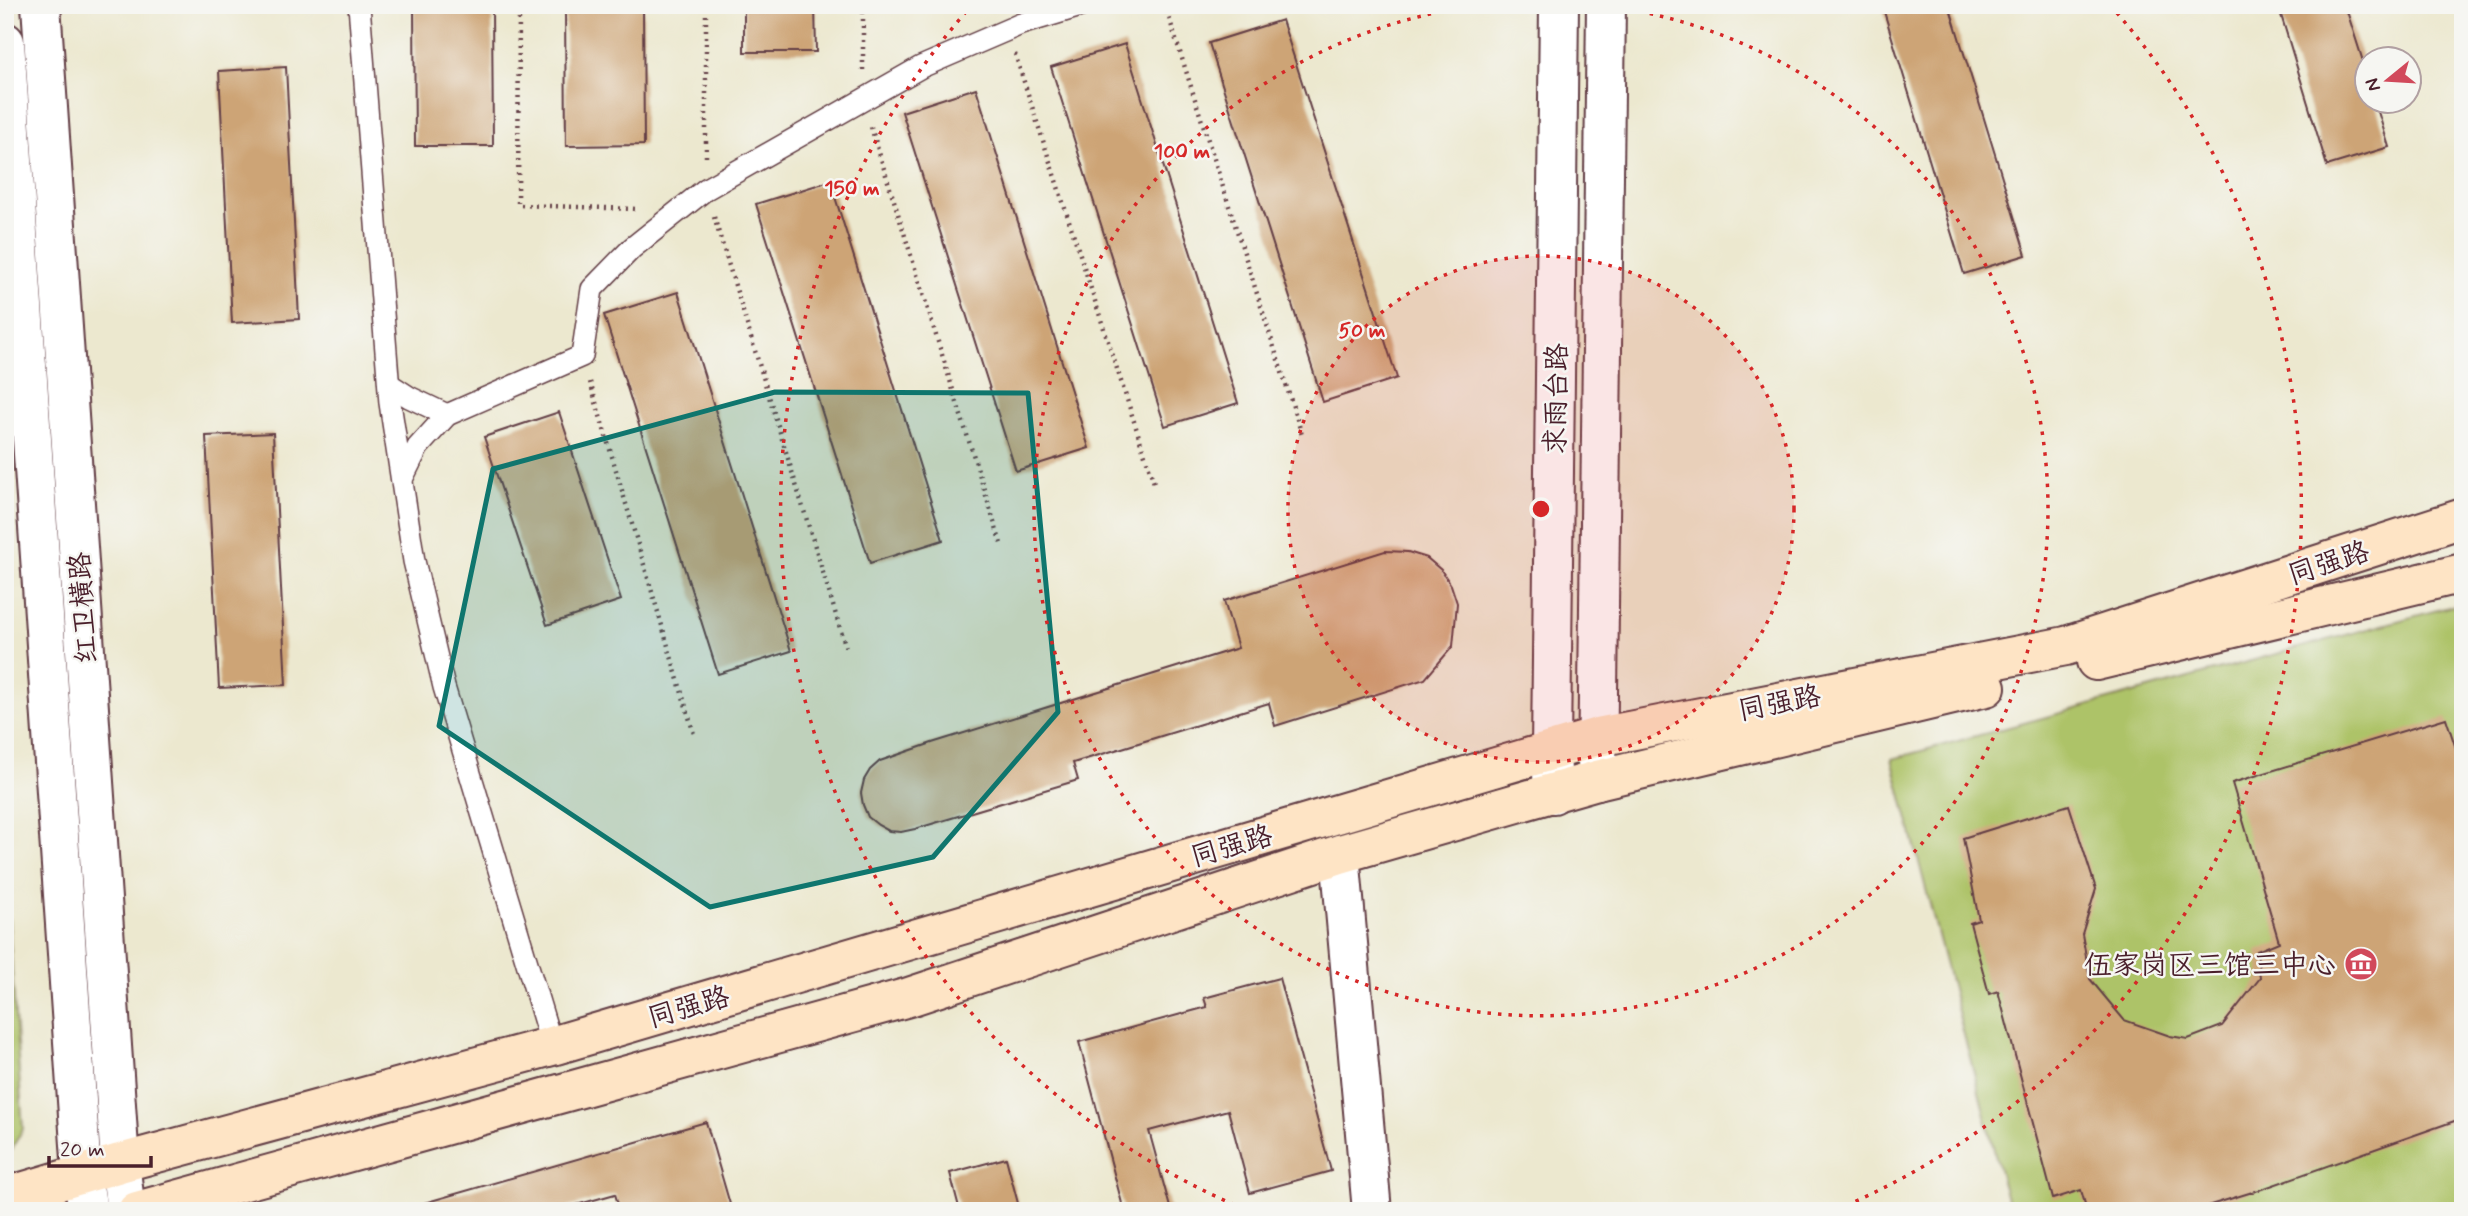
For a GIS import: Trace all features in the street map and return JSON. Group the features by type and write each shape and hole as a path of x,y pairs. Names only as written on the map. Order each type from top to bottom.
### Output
{"main road":[{"name":"同强路","path":"5,1197 85,1193 120,1163 552,1046 1598,737 2066,646 2463,518"},
{"name":"同强路","path":"137,1211 909,997 1340,854 1597,780 2463,573"}],"street":[{"name":"红卫横路","path":"41,5 120,1163 126,1211"},
{"name":"求雨台路","path":"1553,794 1551,751 1559,5"},
{"name":"求雨台路","path":"1597,780 1606,5"},
{"name":"红卫横路","path":"5,42 85,1193"},
{"path":"1340,854 1372,1211"}],"lane":[{"path":"359,5 388,384 414,561 444,687 552,1046"},
{"path":"402,480 418,447 447,415 582,356 592,289 632,248 706,189 921,67 1007,30 1084,5"},
{"path":"388,384 447,415"}],"path":[{"path":"519,5 518,205 680,210"},
{"path":"706,5 706,189 847,652"},
{"path":"863,5 863,99 1002,547"},
{"path":"1165,5 1302,435"},
{"path":"1007,30 1154,483"},
{"path":"582,356 694,734"}],"highlighted area":[{"path":"775,392 1028,393 1058,712 933,857 710,907 439,726 493,469"}],"green space":[{"name":"伍家岗区三馆三中心","path":"2463,603 2463,1211 2010,1211 1892,759"},
{"path":"8,915 23,1129 5,1160 5,921"}],"building":[{"path":"414,5 492,5 493,146 415,146"},
{"path":"565,5 643,5 644,145 566,146"},
{"path":"744,5 815,5 816,52 744,52"},
{"path":"1882,5 1949,5 2026,255 1964,274"},
{"path":"2278,5 2345,5 2358,46 2352,46 2352,116 2379,116 2389,147 2327,166"},
{"path":"1282,20 1397,378 1323,402 1209,43"},
{"path":"1125,44 1238,403 1165,426 1051,67"},
{"path":"286,67 299,319 232,323 219,71"},
{"path":"976,88 1089,448 1016,471 902,112"},
{"path":"830,181 943,540 870,563 756,204"},
{"path":"678,292 791,651 718,674 604,315"},
{"path":"559,412 621,600 547,625 484,437"},
{"path":"273,433 286,685 219,688 206,436"},
{"path":"1385,551 1408,552 1427,558 1441,570 1451,585 1457,603 1453,646 1425,679 1275,726 1269,703 1073,763 1078,780 915,829 889,831 868,817 861,793 864,780 880,761 1238,648 1224,601"},
{"name":"伍家岗区三馆三中心","path":"2446,718 2463,770 2463,1118 2259,1190 2191,1211 2087,1211 2081,1190 2053,1199 1998,991 1989,994 1970,923 1979,920 1963,838 2069,805 2096,889 2082,934 2090,979 2124,1020 2170,1036 2188,1039 2222,1026 2260,978 2257,951 2279,942 2232,783"},
{"path":"1279,978 1331,1171 1250,1193 1228,1110 1149,1131 1171,1211 1124,1211 1079,1042 1207,1007 1204,998"},
{"path":"706,1122 732,1211 620,1211 615,1194 555,1211 425,1211 424,1203"},
{"path":"1006,1158 1020,1211 960,1211 950,1173"}],"place":[{"name":"伍家岗区三馆三中心","path":"2361,964"}]}
